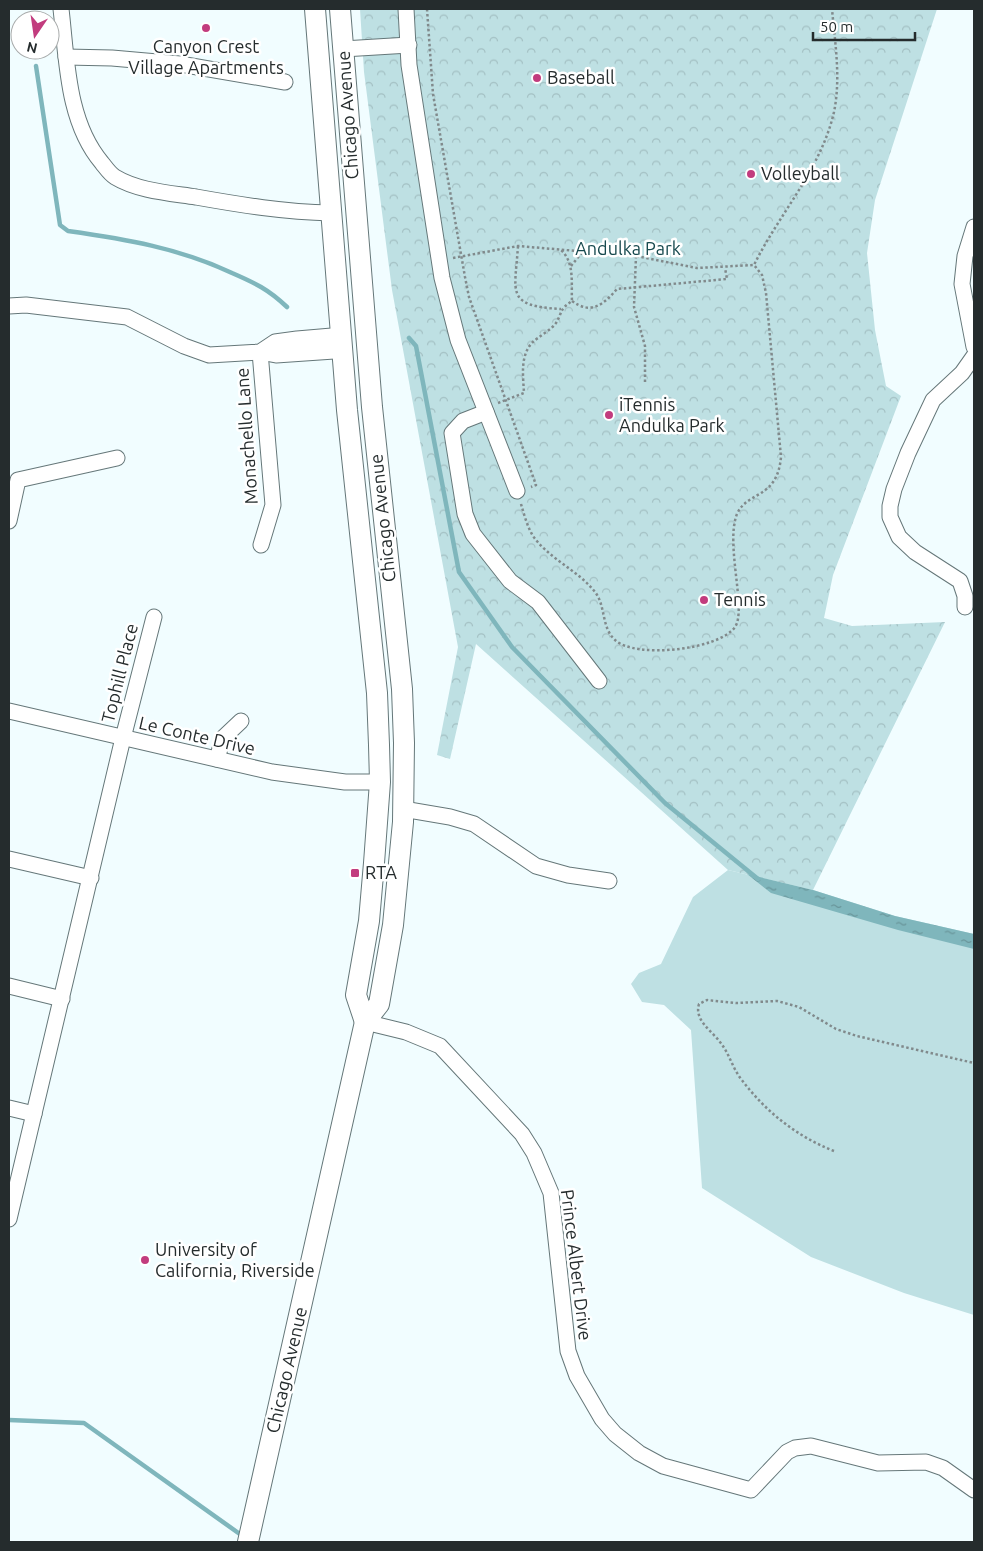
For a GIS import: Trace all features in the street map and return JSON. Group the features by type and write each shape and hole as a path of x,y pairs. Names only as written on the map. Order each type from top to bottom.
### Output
{"main road":[{"name":"Chicago Avenue","path":"315,9 342,342 377,693 380,782 369,921 356,995 365,1022"},
{"name":"Chicago Avenue","path":"248,1542 365,1022 379,1004 393,925 403,809 404,743 402,690 372,407 340,9"},
{"path":"396,889 389,877 394,800 390,788 380,782 404,743"}],"street":[{"path":"60,9 70,91 83,132 97,157 114,176 135,186 256,208 294,213 331,213"},
{"path":"406,9 409,66 439,260 458,340 517,491"},
{"path":"343,49 409,44"},
{"path":"66,57 112,58 180,64 285,82"},
{"path":"974,227 965,256 962,284 974,347"},
{"path":"9,306 20,305 127,317 184,346 209,355 260,352 275,342 298,339 332,336 342,342"},
{"name":"Monachello Lane","path":"260,352 273,505 261,545"},
{"path":"966,607 960,581 915,552 898,537 890,517 890,506 894,489 908,453 933,400 962,373 974,356"},
{"path":"485,410 463,421 452,434 468,525 479,544 510,582 538,602 599,681"},
{"path":"9,521 18,480 117,458"},
{"name":"Tophill Place","path":"9,1220 123,738 154,617"},
{"name":"Le Conte Drive","path":"9,711 308,778 380,782"},
{"path":"217,759 223,738 241,721"},
{"path":"403,809 450,817 474,824 536,866 568,875 609,881"},
{"path":"9,859 91,878"},
{"path":"9,986 62,999"},
{"name":"Prince Albert Drive","path":"365,1022 406,1032 440,1046 522,1134 534,1153 551,1193 564,1329 574,1368 602,1419 615,1434 639,1452 669,1468 752,1490 787,1452 795,1448 811,1446 878,1463 926,1462 943,1468 974,1490"},
{"path":"9,1108 34,1114"}],"path":[{"path":"428,9 433,94 469,297 536,485 517,491 534,536 545,549 597,594 606,627 615,641 636,650 647,651 705,645 729,634 737,626 739,612 732,544 737,514 744,504 764,493 780,468 781,457 766,293 762,275 754,265"},
{"path":"754,265 768,237 796,195 826,138 834,111 838,66 832,9"},
{"path":"518,246 515,293 519,300 527,305 539,308 561,309"},
{"path":"439,260 518,246 584,250 636,256 697,268 754,265"},
{"path":"560,249 568,257 571,266 572,301"},
{"path":"571,266 584,250"},
{"path":"636,256 634,307 645,346 645,384"},
{"path":"572,301 581,308 591,308 605,303 617,289 727,279 725,268"},
{"path":"485,410 524,393 523,366 526,351 535,339 556,323 561,309 572,301"},
{"path":"834,1151 811,1142 794,1132 765,1106 741,1079 728,1053 700,1019 697,1011 699,1004 707,1000 736,1003 777,1001 799,1007 836,1029 857,1036 974,1063"}],"green space":[{"name":"Andulka Park","path":"360,9 937,9 875,200 867,253 875,330 886,386 901,396 833,575 824,618 852,626 945,622 813,890 728,870 476,644 450,759 437,755 458,647 392,290 364,72"},
{"path":"728,870 813,890 895,916 974,934 974,1315 904,1293 811,1257 702,1188 691,1030 664,1005 642,1002 631,984 639,973 661,964 693,897"}],"water":[{"path":"747,874 813,890 895,916 974,934 974,949 898,930 771,893"}],"waterway":[{"path":"36,66 60,225 68,231 131,241 172,251 212,264 254,283 287,307"},
{"path":"409,338 416,346 459,572 512,647 665,803 758,879"},
{"path":"9,1420 84,1423 244,1537"}],"place":[{"name":"Canyon Crest Village Apartments","path":"206,28"},
{"name":"Baseball","path":"537,78"},
{"name":"Volleyball","path":"751,174"},
{"name":"iTennis Andulka Park","path":"609,415"},
{"name":"Tennis","path":"704,600"},
{"name":"RTA","path":"355,873"},
{"name":"University of California, Riverside","path":"145,1260"}]}
